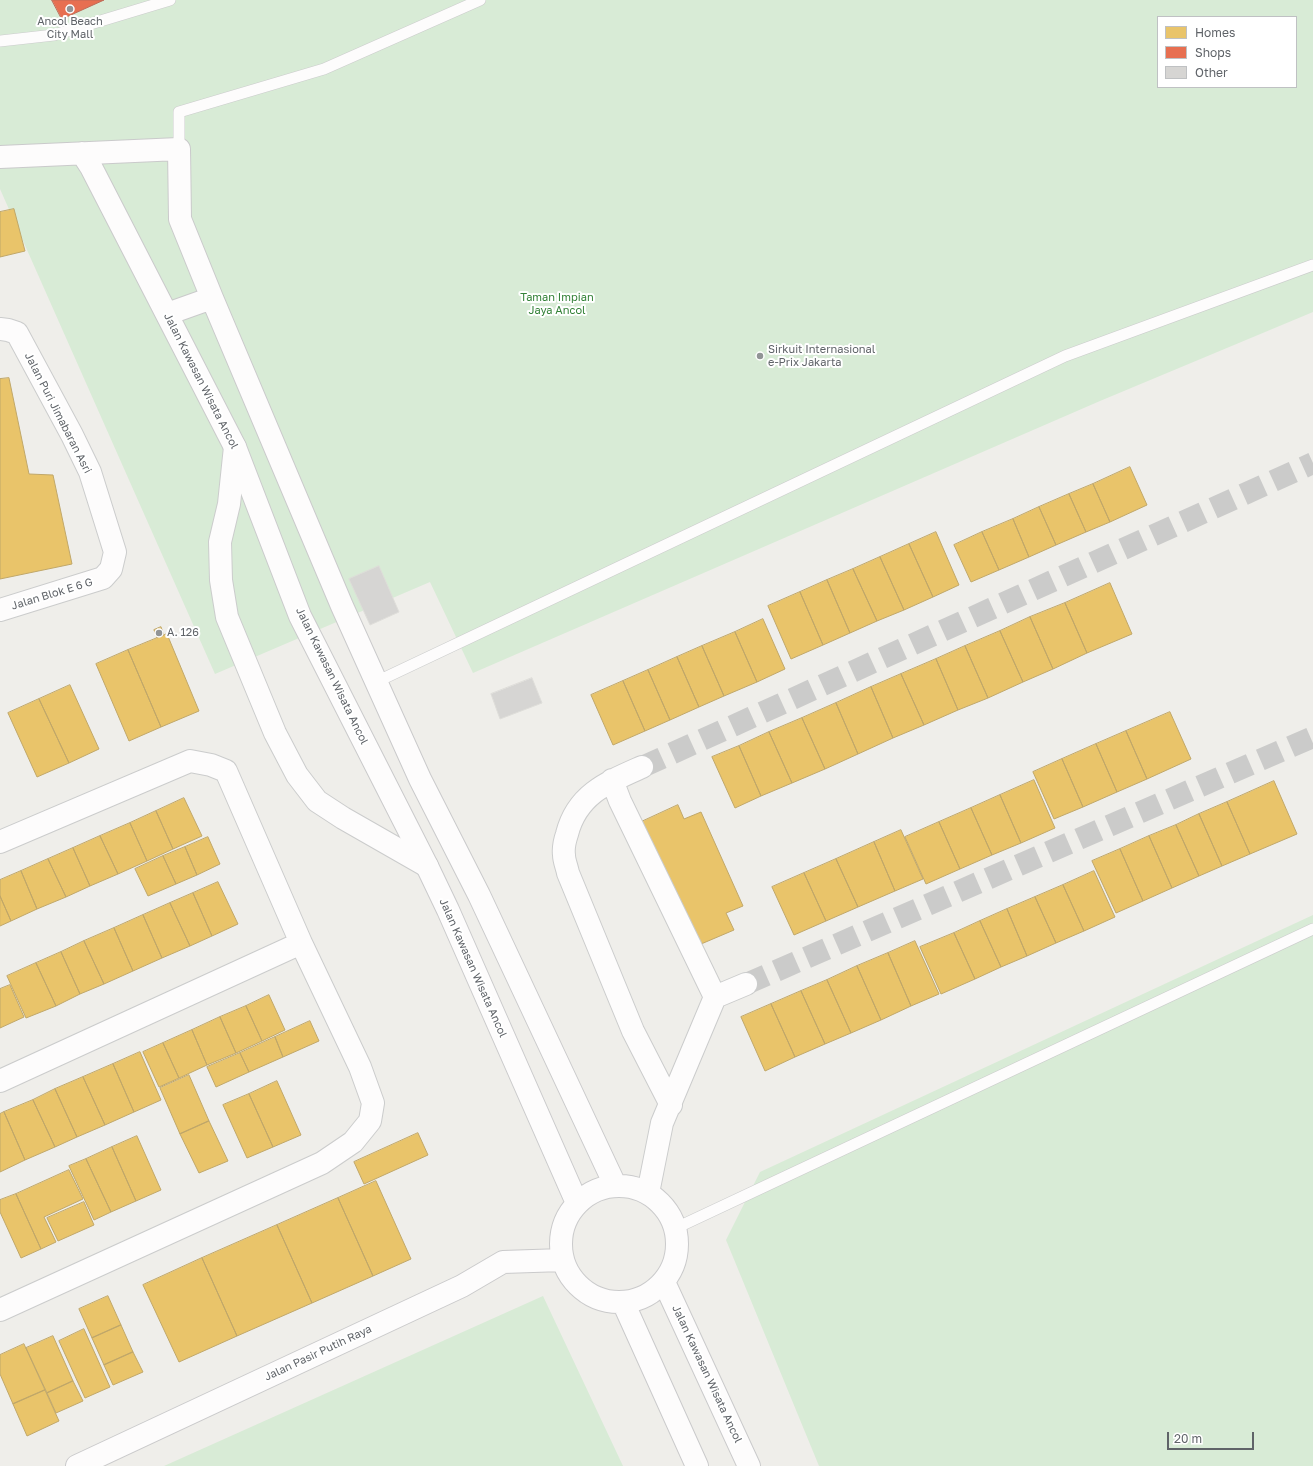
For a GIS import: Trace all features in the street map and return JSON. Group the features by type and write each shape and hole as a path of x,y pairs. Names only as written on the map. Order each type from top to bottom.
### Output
{"street":[{"path":"0,157 179,149 180,219 212,298 342,606 376,682 420,779 479,895 614,1185"},
{"name":"Jalan Kawasan Wisata Ancol","path":"82,153 235,447 300,616 427,866 577,1203"},
{"path":"167,314 212,298"},
{"name":"Jalan Puri Jimabaran Asri","path":"0,329 8,330 17,334 72,435 90,472 115,552 111,569 103,578"},
{"path":"235,447 229,504 220,542 222,588 227,617 275,733 297,775 317,801 343,818 427,866"},
{"name":"Jalan Blok E 6 G","path":"0,610 103,578"},
{"path":"0,842 190,761 211,765 226,771 300,943 360,1067 372,1103 370,1121 353,1142 322,1163 0,1310"},
{"path":"642,767 612,780 592,794 579,806 570,823 564,854 568,873 633,1031 671,1105"},
{"path":"612,780 715,997"},
{"path":"0,1081 300,943"},
{"path":"648,1193 662,1123 671,1105 715,997 746,984"},
{"path":"614,1185 632,1186 648,1193 665,1208 676,1228 678,1247 674,1266 664,1282 646,1296 623,1302 604,1300 586,1292 571,1278 563,1260 560,1245 562,1230 568,1216 577,1203 594,1191 614,1185"},
{"name":"Jalan Pasir Putih Raya","path":"77,1466 462,1286 503,1262 563,1260"},
{"name":"Jalan Kawasan Wisata Ancol","path":"664,1282 749,1466"},
{"path":"623,1302 697,1466"}],"lane":[{"path":"0,41 54,35 170,0"},
{"path":"179,149 179,112 324,69 480,0"},
{"path":"376,682 1065,356 1313,265"},
{"path":"676,1228 1313,929"}],"green space":[{"name":"Taman Impian Jaya Ancol","path":"0,0 1313,0 1313,312 1100,401 473,673 430,582 215,674 0,189"},
{"path":"1313,915 1313,1466 819,1466 726,1240 760,1172"},
{"path":"543,1296 623,1466 164,1466"}],"building: Homes":[{"path":"14,209 25,251 0,257 0,212"},
{"path":"9,378 29,474 53,475 72,564 0,579 0,379"},
{"path":"1130,467 1147,505 1110,522 1093,484"},
{"path":"1093,484 1110,522 1086,532 1069,494"},
{"path":"1069,494 1086,532 1056,545 1039,507"},
{"path":"1039,507 1056,545 1029,557 1013,519"},
{"path":"1013,519 1029,557 999,570 982,532"},
{"path":"936,532 959,585 933,597 909,544"},
{"path":"982,532 999,570 971,582 954,545"},
{"path":"909,544 933,597 904,610 880,557"},
{"path":"880,557 904,610 877,621 853,569"},
{"path":"853,569 877,621 850,633 827,580"},
{"path":"827,580 850,633 823,645 800,592"},
{"path":"1110,583 1132,634 1087,653 1065,603"},
{"path":"800,592 823,645 791,659 768,606"},
{"path":"1065,603 1087,653 1053,669 1030,617"},
{"path":"1030,617 1053,669 1023,682 1000,631"},
{"path":"763,619 785,669 757,682 735,632"},
{"name":"A. 126","path":"161,627 164,635 157,638 154,630"},
{"path":"1000,631 1023,682 988,698 965,646"},
{"path":"735,632 757,682 724,696 702,646"},
{"path":"167,634 199,711 161,727 128,650"},
{"path":"702,646 724,696 699,707 677,657"},
{"path":"965,646 988,698 958,710 936,659"},
{"path":"128,650 161,727 129,741 96,664"},
{"path":"677,657 699,707 670,720 648,670"},
{"path":"936,659 958,710 924,725 901,674"},
{"path":"648,670 670,720 645,731 623,681"},
{"path":"901,674 924,725 893,738 871,687"},
{"path":"623,681 645,731 613,745 591,695"},
{"path":"70,685 99,749 69,763 39,699"},
{"path":"871,687 893,738 858,754 836,703"},
{"path":"39,699 69,763 37,777 8,713"},
{"path":"836,703 858,754 825,769 802,718"},
{"path":"1170,712 1191,759 1147,779 1126,731"},
{"path":"802,718 825,769 792,783 769,732"},
{"path":"1126,731 1147,779 1117,792 1096,744"},
{"path":"769,732 792,783 761,796 739,746"},
{"path":"1096,744 1117,792 1083,807 1062,759"},
{"path":"739,746 761,796 735,808 712,757"},
{"path":"1062,759 1083,807 1054,819 1033,772"},
{"path":"1034,780 1055,828 1021,843 1000,795"},
{"path":"1274,781 1297,834 1250,854 1227,802"},
{"path":"1000,795 1021,843 992,855 971,808"},
{"path":"184,798 202,836 173,849 156,811"},
{"path":"1227,802 1250,854 1222,866 1199,814"},
{"path":"678,805 684,819 701,812 743,906 726,913 734,930 694,947 639,823"},
{"path":"971,808 992,855 960,869 939,822"},
{"path":"156,811 173,849 147,861 130,823"},
{"path":"1199,814 1222,866 1199,876 1176,825"},
{"path":"939,822 960,869 926,884 905,837"},
{"path":"130,823 147,861 118,874 100,836"},
{"path":"1176,825 1199,876 1172,888 1149,836"},
{"path":"901,830 923,879 895,891 874,842"},
{"path":"100,836 118,874 90,886 73,848"},
{"path":"1149,836 1172,888 1143,901 1120,849"},
{"path":"208,837 220,864 197,875 185,847"},
{"path":"874,842 895,891 858,907 836,859"},
{"path":"185,847 197,875 176,884 163,856"},
{"path":"73,848 90,886 66,897 48,859"},
{"path":"1120,849 1143,901 1116,913 1092,861"},
{"path":"163,856 176,884 148,896 135,869"},
{"path":"48,859 66,897 37,909 21,871"},
{"path":"836,859 858,907 826,921 804,873"},
{"path":"21,871 37,909 11,921 0,896 0,880"},
{"path":"1094,871 1115,917 1084,931 1063,885"},
{"path":"804,873 826,921 794,935 772,887"},
{"path":"218,882 238,924 212,936 193,893"},
{"path":"1063,885 1084,931 1056,943 1035,897"},
{"path":"193,893 212,936 190,946 170,903"},
{"path":"0,896 11,921 0,926"},
{"path":"1035,897 1056,943 1027,956 1007,909"},
{"path":"170,903 190,946 162,958 143,915"},
{"path":"1007,909 1027,956 1001,967 980,921"},
{"path":"143,915 162,958 133,971 114,928"},
{"path":"980,921 1001,967 975,979 954,933"},
{"path":"114,928 133,971 104,984 84,941"},
{"path":"954,933 975,979 941,994 920,947"},
{"path":"84,941 104,984 80,994 61,952"},
{"path":"915,941 939,994 911,1006 888,953"},
{"path":"61,952 80,994 56,1006 36,963"},
{"path":"888,953 911,1006 881,1020 857,966"},
{"path":"36,963 56,1006 26,1018 7,976"},
{"path":"857,966 881,1020 851,1033 827,980"},
{"path":"827,980 851,1033 825,1044 801,991"},
{"path":"10,985 24,1017 0,1028 0,989"},
{"path":"801,991 825,1044 795,1057 771,1004"},
{"path":"269,995 285,1030 262,1041 246,1006"},
{"path":"771,1004 795,1057 765,1071 741,1017"},
{"path":"246,1006 262,1041 236,1053 220,1017"},
{"path":"220,1017 236,1053 207,1065 192,1030"},
{"path":"310,1021 319,1041 283,1057 275,1037"},
{"path":"192,1030 207,1065 179,1078 163,1043"},
{"path":"275,1037 283,1057 249,1072 240,1053"},
{"path":"163,1043 179,1078 159,1087 143,1052"},
{"path":"140,1052 161,1100 134,1112 113,1064"},
{"path":"240,1053 249,1072 216,1087 207,1067"},
{"path":"113,1064 134,1112 105,1125 83,1077"},
{"path":"189,1075 209,1121 180,1134 160,1088"},
{"path":"83,1077 105,1125 77,1137 55,1089"},
{"path":"277,1081 301,1135 273,1147 249,1094"},
{"path":"55,1089 77,1137 55,1147 33,1100"},
{"path":"249,1094 273,1147 247,1158 223,1105"},
{"path":"33,1100 55,1147 25,1160 4,1112"},
{"path":"4,1112 25,1160 0,1172 0,1114"},
{"path":"209,1121 228,1161 199,1173 180,1134"},
{"path":"418,1133 428,1155 364,1184 354,1162"},
{"path":"137,1136 161,1190 136,1201 112,1147"},
{"path":"112,1147 136,1201 111,1212 86,1159"},
{"path":"86,1159 111,1212 94,1220 69,1166"},
{"path":"69,1170 83,1199 44,1217 56,1242 41,1249 16,1194"},
{"path":"376,1181 411,1259 373,1276 338,1198"},
{"path":"16,1194 41,1249 21,1258 0,1212 0,1200"},
{"path":"338,1198 373,1276 312,1303 277,1225"},
{"path":"84,1202 94,1225 58,1241 47,1218"},
{"path":"277,1225 312,1303 237,1336 202,1258"},
{"path":"202,1258 237,1336 179,1362 143,1285"},
{"path":"108,1296 121,1325 92,1338 79,1309"},
{"path":"121,1325 133,1352 104,1365 92,1338"},
{"path":"84,1329 110,1387 85,1398 59,1341"},
{"path":"53,1336 73,1381 47,1393 26,1348"},
{"path":"24,1344 45,1390 13,1404 0,1374 0,1355"},
{"path":"133,1352 143,1372 113,1385 104,1365"},
{"path":"73,1381 83,1401 56,1413 47,1393"},
{"path":"45,1390 59,1421 27,1436 13,1404"}],"building: Shops":[{"name":"Ancol Beach City Mall","path":"52,0 104,0 62,19"}],"building: Other":[{"path":"379,566 399,612 370,625 349,579"},
{"path":"532,678 542,703 500,719 491,694"}],"tunnel":[{"path":"642,767 1313,463"},
{"path":"746,984 1313,737"}],"place":[{"name":"Ancol Beach City Mall","path":"70,9"},
{"name":"Sirkuit Internasional e-Prix Jakarta","path":"760,356"},
{"name":"A. 126","path":"159,633"}]}
